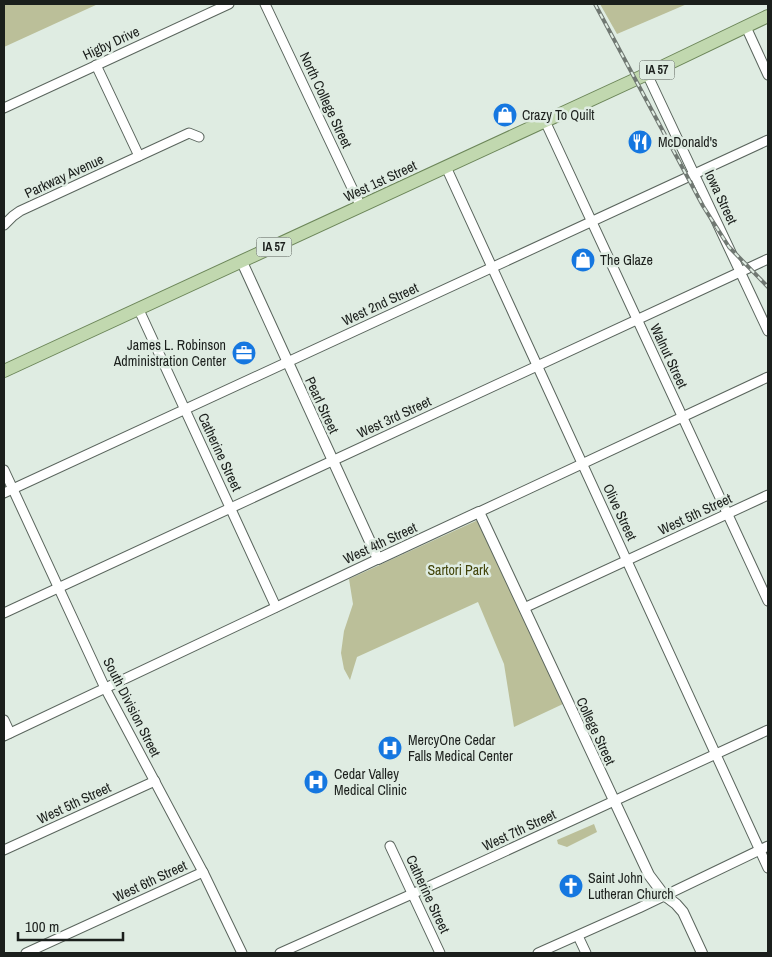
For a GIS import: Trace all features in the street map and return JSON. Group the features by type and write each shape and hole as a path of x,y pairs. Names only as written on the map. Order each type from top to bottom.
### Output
{"main road":[{"name":"West 1st Street","path":"4,372 768,16"}],"street":[{"name":"Higby Drive","path":"4,108 229,4"},
{"name":"North College Street","path":"266,4 361,207"},
{"path":"746,27 768,74"},
{"path":"96,65 139,156"},
{"name":"Iowa Street","path":"647,74 768,332"},
{"name":"Walnut Street","path":"545,121 768,601"},
{"name":"Parkway Avenue","path":"4,225 20,211 189,133 199,137"},
{"name":"West 2nd Street","path":"8,491 768,140"},
{"name":"Olive Street","path":"446,167 716,755 764,848 768,868"},
{"name":"West 3rd Street","path":"4,613 768,259"},
{"name":"Pearl Street","path":"242,262 378,559"},
{"name":"Catherine Street","path":"140,310 276,607"},
{"name":"West 4th Street","path":"7,734 768,377"},
{"name":"South Division Street","path":"4,470 8,491 58,587 105,688 203,872 242,953"},
{"name":"West 5th Street","path":"524,608 768,495"},
{"name":"College Street","path":"479,512 649,875 664,895 683,912 702,953"},
{"path":"4,720 7,734"},
{"name":"West 7th Street","path":"280,953 768,730"},
{"name":"West 5th Street","path":"4,850 155,781"},
{"name":"Catherine Street","path":"390,846 440,953"},
{"path":"538,953 764,848"},
{"name":"West 6th Street","path":"26,953 203,872"},
{"path":"578,936 586,953"}],"green space":[{"path":"4,4 98,4 4,47"},
{"path":"600,4 687,4 617,34"},
{"name":"Sartori Park","path":"478,520 563,704 514,727 504,664 478,602 357,657 350,680 344,669 341,653 344,631 353,604 349,579"},
{"path":"594,824 597,832 567,847 558,844 557,840"}],"railway":[{"path":"595,4 703,206 729,247 768,287"}],"place":[{"name":"Crazy To Quilt","path":"505,115"},
{"name":"McDonald's","path":"640,142"},
{"name":"The Glaze","path":"583,260"},
{"name":"James L. Robinson Administration Center","path":"244,353"},
{"name":"MercyOne Cedar Falls Medical Center","path":"390,748"},
{"name":"Cedar Valley Medical Clinic","path":"316,782"},
{"name":"Saint John Lutheran Church","path":"571,886"}]}
